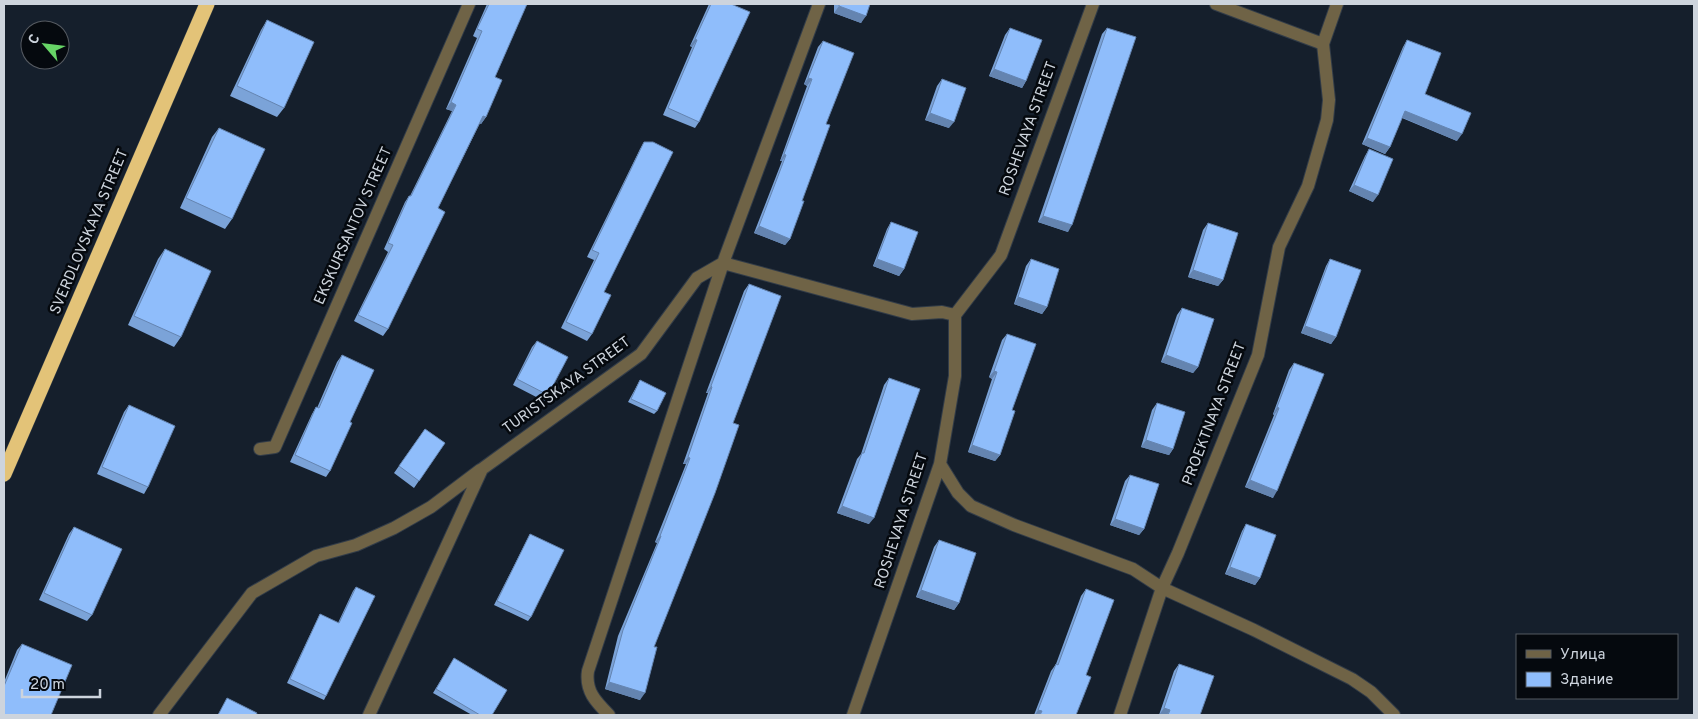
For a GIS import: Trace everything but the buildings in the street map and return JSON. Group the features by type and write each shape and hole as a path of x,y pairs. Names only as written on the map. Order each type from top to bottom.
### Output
{"highway":[{"name":"SVERDLOVSKAYA STREET","path":"4,474 207,4"}],"street":[{"name":"EKSKURSANTOV STREET","path":"260,449 275,447 469,4"},
{"path":"609,715 589,693 586,681 588,671 722,263 818,4"},
{"name":"ROSHEVAYA STREET","path":"853,715 940,464 955,376 955,315 1001,254 1092,4"},
{"path":"1216,4 1323,44"},
{"name":"PROEKTNAYA STREET","path":"1120,715 1162,588 1178,554 1258,355 1279,248 1308,186 1327,120 1329,100 1323,44 1337,4"},
{"path":"722,263 912,314 942,312 955,315"},
{"name":"TURISTSKAYA STREET","path":"369,715 482,469 641,354 697,278 722,263"},
{"path":"940,464 958,493 971,506 1014,525 1133,569 1162,588 1254,630 1352,679 1371,692 1394,715"},
{"path":"160,715 252,593 316,556 356,545 394,528 431,507 482,469"}]}
